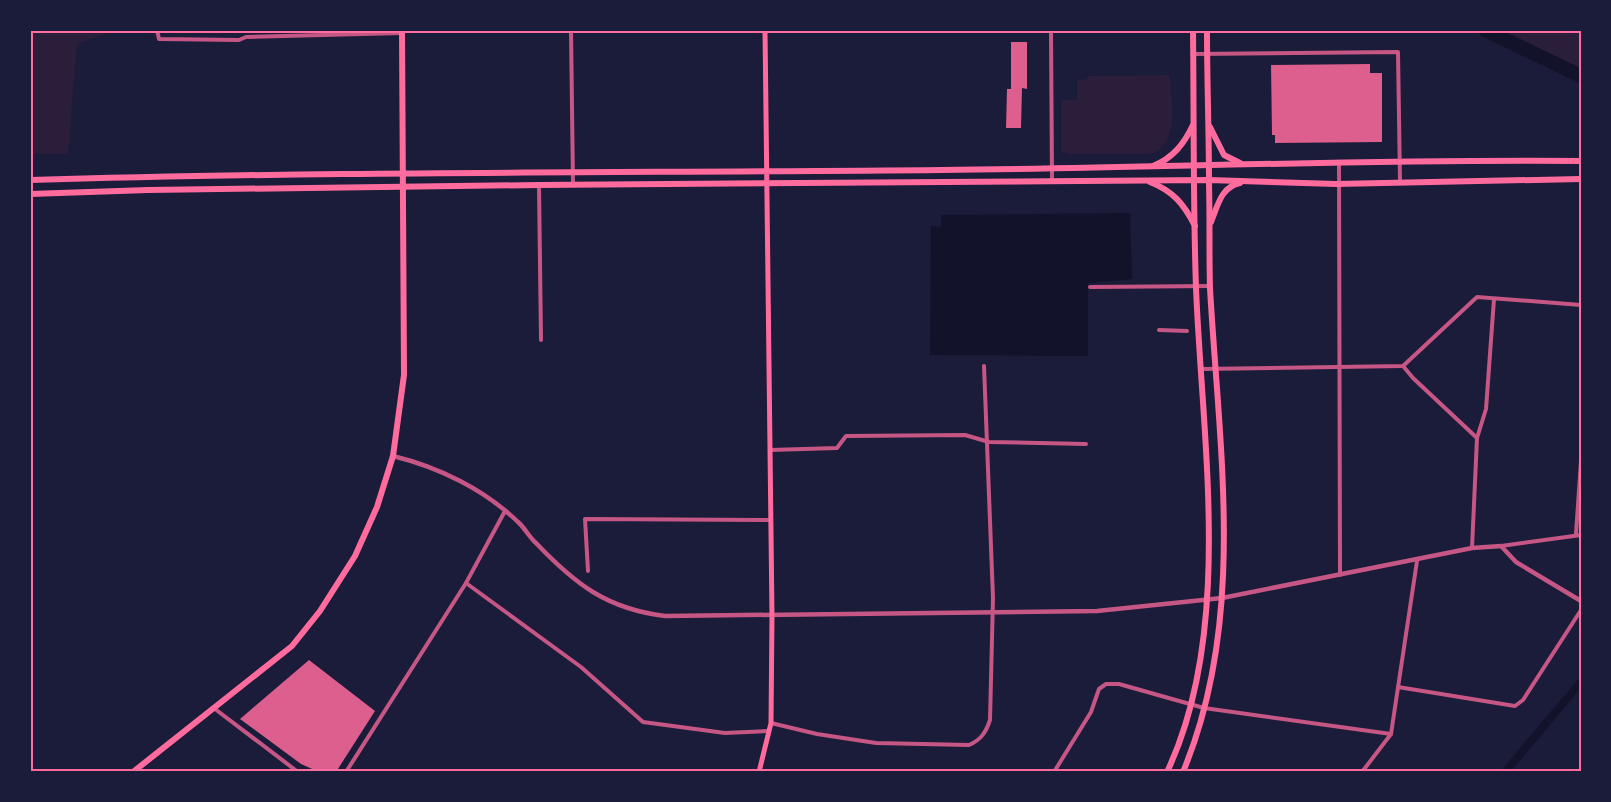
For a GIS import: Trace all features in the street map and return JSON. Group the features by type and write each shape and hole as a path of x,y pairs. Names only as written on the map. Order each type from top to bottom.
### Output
{"main road":[{"path":"759,772 771,723 772,616 765,184 765,30"},
{"path":"1167,772 1191,705 1203,648 1208,599 1206,447 1196,287 1193,30"},
{"path":"1183,772 1204,708 1218,650 1222,598 1221,446 1210,286 1206,30"},
{"path":"133,772 292,646 320,611 355,556 377,507 393,456 404,375 402,32"},
{"path":"1149,168 1176,152 1185,141 1194,122"},
{"path":"1208,123 1224,155 1234,162 1250,164"},
{"path":"30,180 573,171 1149,168 1399,160 1581,160"},
{"path":"30,194 148,190 539,185 1195,180 1341,183 1581,179"},
{"path":"1147,181 1167,189 1176,196 1196,227"},
{"path":"1209,226 1229,186 1248,181"}],"street":[{"path":"157,30 159,39 239,40 246,36 402,32"},
{"path":"246,30 246,36"},
{"path":"571,30 573,185"},
{"path":"1051,30 1052,181"},
{"path":"1194,54 1398,52 1400,181"},
{"path":"1339,162 1341,183 1338,368 1340,576"},
{"path":"539,185 541,340"},
{"path":"1090,287 1210,286"},
{"path":"1201,369 1403,366 1477,297 1581,305"},
{"path":"1473,548 1477,438 1486,409 1494,299"},
{"path":"1159,330 1186,331"},
{"path":"771,723 817,734 876,743 969,745 977,742 986,732 990,720 991,613 988,442 984,366"},
{"path":"1403,366 1477,438"},
{"path":"770,450 837,448 846,436 965,435 988,442 1086,444"},
{"path":"393,456 420,462 444,473 505,511 574,581 618,606 640,613 665,616 1097,611 1222,598 1417,561 1473,548 1578,535 1581,461"},
{"path":"346,772 466,583 505,511"},
{"path":"588,572 585,519 771,520"},
{"path":"1501,546 1515,562 1581,601"},
{"path":"1362,772 1391,734 1417,561"},
{"path":"466,583 581,668 643,722 679,729 725,733 769,731"},
{"path":"1398,687 1515,706 1523,700 1581,610"},
{"path":"1054,772 1091,712 1099,689 1106,684 1119,684 1204,708 1391,734"},
{"path":"215,709 298,772"}],"shaded area":[{"path":"30,30 117,30 77,44 68,154 30,154"},
{"path":"1502,30 1581,30 1581,68 1570,63"},
{"path":"1170,75 1172,120 1167,141 1160,149 1151,154 1061,152 1061,100 1077,100 1077,80 1087,79 1088,76"},
{"path":"1130,213 1132,279 1088,283 1088,356 930,355 931,226 941,227 941,215"}],"building":[{"path":"1011,42 1027,42 1027,89 1022,88 1021,128 1006,128 1007,89 1011,89"},
{"path":"1370,64 1370,73 1382,73 1382,142 1275,143 1275,135 1272,135 1271,65"},
{"path":"309,660 375,711 336,772 319,772 301,764 240,719"}],"waterway":[{"path":"1485,30 1581,76"},
{"path":"1505,772 1581,682"}]}
